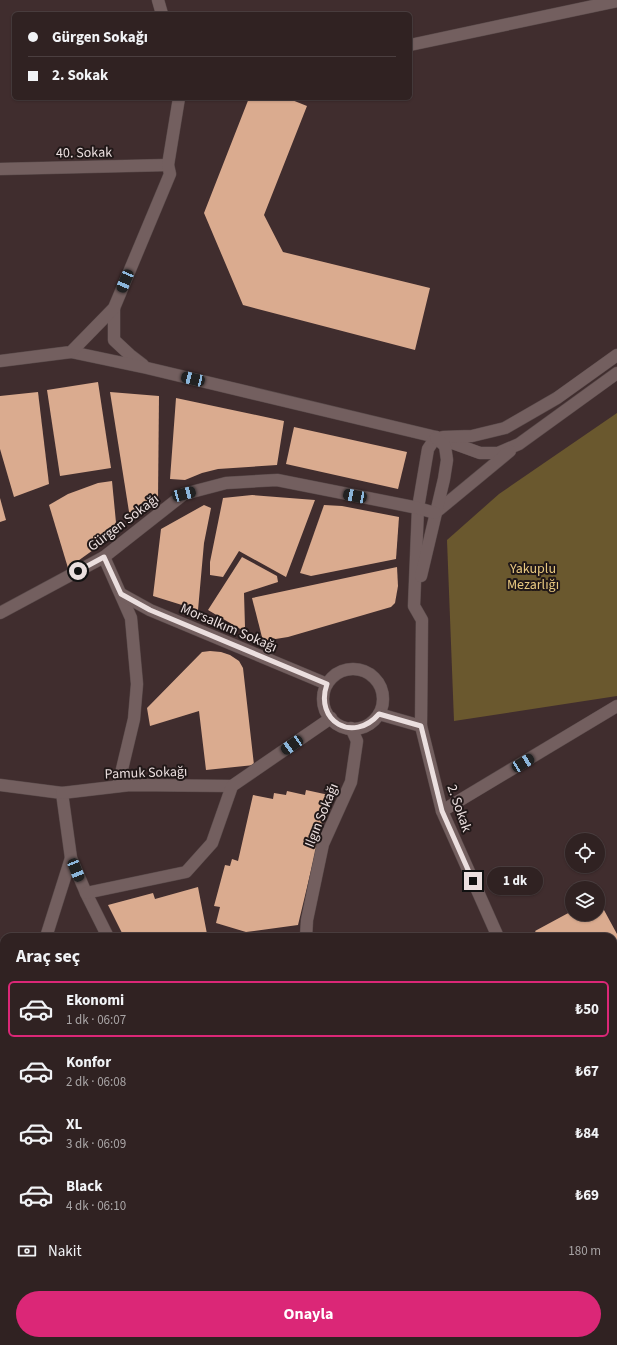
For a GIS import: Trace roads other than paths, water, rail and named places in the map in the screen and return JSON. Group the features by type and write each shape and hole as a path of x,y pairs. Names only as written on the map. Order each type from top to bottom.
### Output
{"street":[{"path":"158,0 161,12"},
{"path":"412,45 617,1"},
{"path":"71,352 114,308 170,174 168,165 179,100"},
{"name":"40. Sokak","path":"0,169 168,165"},
{"path":"114,308 114,340 130,355 148,368"},
{"path":"0,361 71,352 148,368 436,437 480,453 498,453 519,444"},
{"path":"436,437 472,436 505,428 557,398 617,355"},
{"path":"435,513 494,463 617,373"},
{"path":"414,606 418,508 428,449 436,437"},
{"path":"414,606 444,479 447,460 445,446 436,437"},
{"name":"Gürgen Sokağı","path":"0,614 104,557 184,494 226,483 277,480 418,508 435,513"},
{"path":"104,557 132,618 137,684 134,719 118,786"},
{"name":"Morsalkım Sokağı","path":"121,594 150,610 327,684"},
{"name":"2. Sokak","path":"414,606 422,620 421,726 442,811 496,933"},
{"path":"352,668 370,673 377,679 383,697 379,714 367,725 359,728 343,727 336,723 326,710 324,702 324,693 327,684 333,676 352,668"},
{"path":"442,811 617,706"},
{"path":"379,714 421,726"},
{"path":"86,893 186,872 212,844 232,786 331,718"},
{"name":"Ilgın Sokağı","path":"306,933 307,920 323,844 351,782 357,741 351,728"},
{"name":"Pamuk Sokağı","path":"0,784 62,793 118,786 232,786"},
{"path":"62,793 71,858 86,893 106,933"},
{"path":"47,933 71,858"}],"park label":[{"name":"Yakuplu Mezarlığı","path":"533,576"}]}
